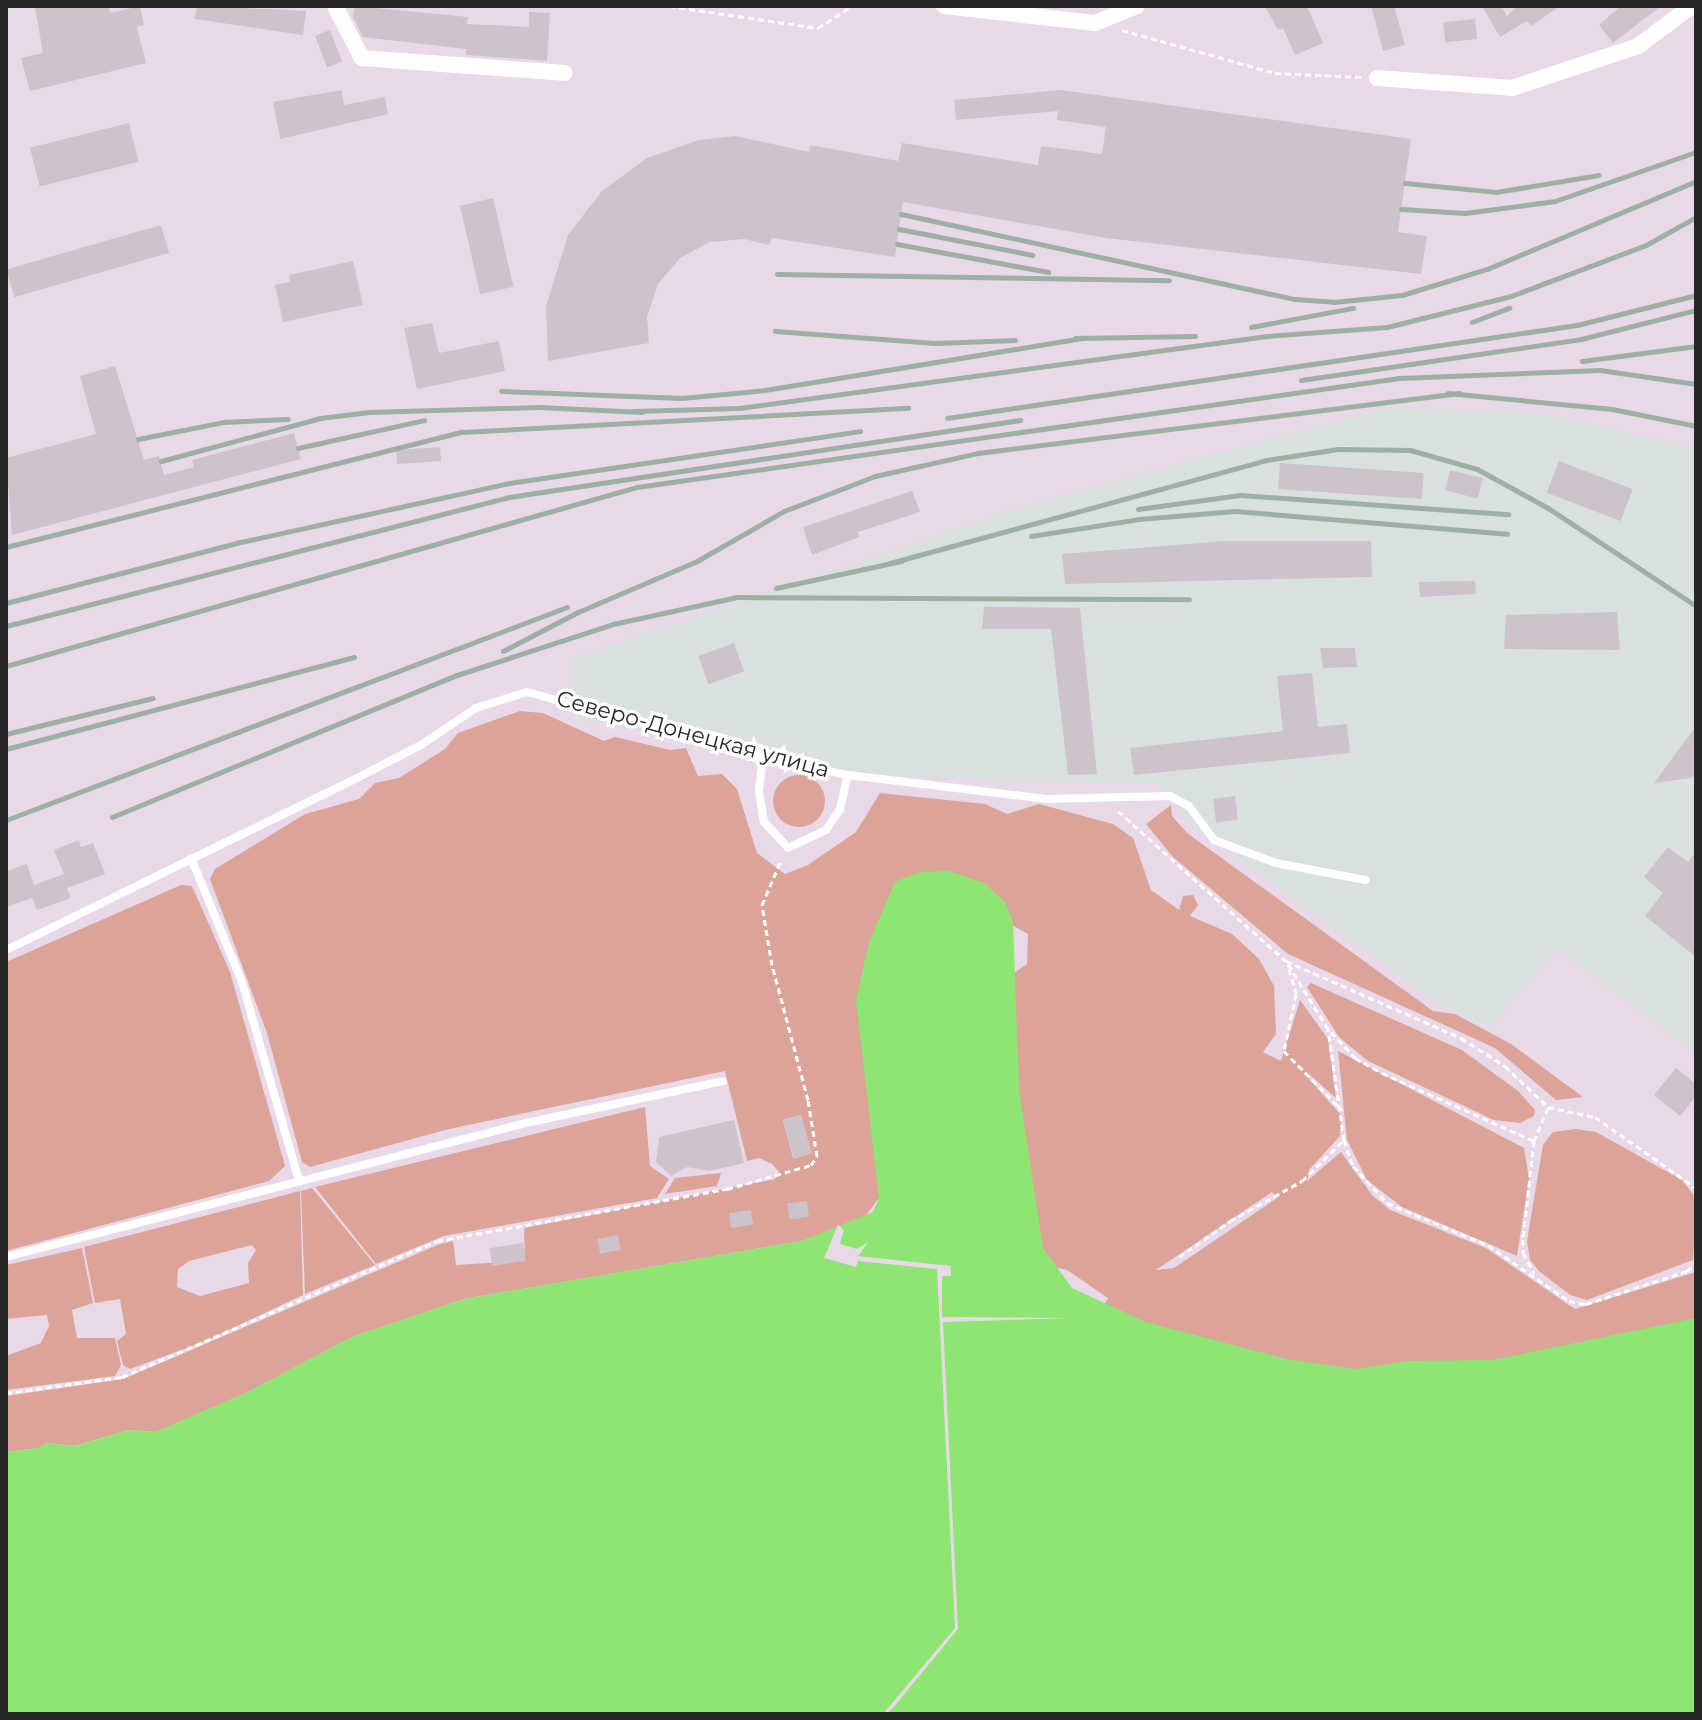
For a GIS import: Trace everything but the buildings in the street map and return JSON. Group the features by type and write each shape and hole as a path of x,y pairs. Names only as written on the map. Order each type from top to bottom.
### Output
{"street":[{"path":"335,6 362,58 564,73"},
{"path":"952,8 1095,23 1137,6"},
{"path":"1377,78 1512,88 1638,46 1692,6"}],"lane":[{"name":"Северо-Донецкая улица","path":"6,950 421,745 476,708 527,692 763,757 848,775 1045,799 1170,796 1189,806 1214,840 1276,863 1365,880"},
{"path":"763,757 759,791 764,822 788,848 826,830 840,809 848,775"},
{"path":"191,858 242,982 299,1181"},
{"path":"6,1257 526,1123 723,1081"}],"path":[{"path":"669,6 818,28 852,6"},
{"path":"1095,23 1275,73 1377,78"},
{"path":"1103,797 1286,961 1328,1029 1355,1058 1534,1141"},
{"path":"6,1393 122,1377 437,1241 727,1189 811,1165 817,1156 808,1100 772,965 762,905 773,871 788,848"},
{"path":"1286,961 1461,1038 1505,1066 1548,1107 1595,1117 1696,1188"},
{"path":"1286,961 1296,994 1284,1051 1343,1111"},
{"path":"1328,1029 1343,1111 1344,1140 1353,1166 1387,1203 1403,1214 1457,1230 1535,1274 1569,1301 1586,1304 1687,1271 1696,1262"},
{"path":"1535,1274 1523,1253 1523,1239 1534,1141 1548,1107"},
{"path":"1179,1257 1230,1221 1302,1181 1344,1140"}],"shaded area":[{"path":"1387,408 1540,412 1696,448 1696,1053 1558,949 1490,1027 1436,1002 1186,821 1159,784 848,775 579,719 570,659 1036,502"},
{"path":"520,711 543,713 604,741 615,737 670,750 686,748 698,776 722,774 737,789 757,853 785,874 808,865 856,832 880,793 985,804 1007,814 1039,804 1113,824 1133,838 1151,890 1179,910 1183,896 1193,895 1198,905 1190,916 1232,934 1259,959 1274,986 1276,1034 1263,1052 1281,1061 1300,1000 1328,1039 1336,1098 1310,1075 1309,1079 1341,1115 1340,1136 1309,1170 1307,1181 1341,1152 1372,1195 1390,1210 1486,1248 1575,1309 1696,1272 1696,1323 1495,1360 1382,1365 1368,1382 1099,1314 1108,1298 1067,1270 1048,1266 1032,1239 1022,1160 1013,974 1027,964 1028,934 1004,921 880,1128 879,1198 864,1218 802,1241 464,1299 352,1337 248,1392 156,1432 128,1430 75,1446 47,1443 40,1448 6,1452 6,1396 123,1379 440,1244 453,1241 456,1265 525,1261 524,1228 775,1179 779,1172 772,1164 759,1158 747,1161 725,1071 449,1129 310,1167 302,1162 267,1033 210,879 215,869 305,814 359,799 375,783 399,778 445,749 458,733","holes":["801,1115 811,1153 793,1158 783,1120","1272,1192 1277,1198 1174,1268 1156,1270"]},
{"path":"799,775 817,783 825,801 817,819 799,827 781,819 773,801 781,783"},
{"path":"1171,805 1172,816 1187,833 1433,1011 1455,1014 1511,1044 1583,1097 1556,1100 1495,1048 1288,954 1173,857 1146,824"},
{"path":"949,871 984,883 1005,902 1013,922 1019,1090 1043,1248 1072,1288 1146,1322 1286,1359 1356,1369 1408,1361 1493,1360 1696,1318 1696,1714 6,1714 6,1452 40,1448 46,1443 76,1446 128,1430 156,1432 248,1392 352,1337 464,1299 802,1241 873,1212 879,1198 856,1000 869,942 895,882 919,872"},
{"path":"181,885 192,886 230,972 285,1166 269,1181 6,1251 6,962"},
{"path":"1311,983 1462,1050 1518,1091 1535,1110 1534,1116 1520,1123 1494,1120 1368,1061 1339,1037 1307,987"},
{"path":"1338,1051 1524,1148 1529,1179 1517,1256 1402,1207 1367,1180 1347,1140"},
{"path":"645,1107 650,1166 669,1179 657,1198 444,1236 376,1264 315,1187"},
{"path":"1576,1129 1596,1132 1682,1180 1693,1194 1696,1211 1693,1260 1587,1300 1570,1295 1539,1271 1530,1260 1527,1241 1543,1145 1553,1132"},
{"path":"721,1173 717,1186 665,1194 675,1178"},
{"path":"312,1188 375,1265 305,1294 301,1191"},
{"path":"300,1191 303,1295 203,1342 130,1369 123,1365 117,1341 126,1334 120,1299 95,1303 84,1247","holes":["252,1245 256,1250 248,1263 249,1283 200,1296 177,1287 178,1269 189,1261"]},
{"path":"82,1248 93,1303 72,1310 77,1338 115,1338 121,1365 115,1376 6,1390 6,1356 41,1343 49,1326 47,1315 6,1319 6,1265"}],"pier":[{"path":"838,1225 844,1230 840,1244 857,1249 868,1242 858,1256 951,1266 951,1276 942,1276 942,1317 1070,1318 943,1322 958,1629 888,1714 883,1714 955,1628 937,1269 858,1261 856,1267 824,1258"}],"railway":[{"path":"1401,209 1465,213 1555,201 1696,152"},
{"path":"1405,183 1496,192 1599,175"},
{"path":"901,214 1295,299 1334,302 1402,295 1487,269 1696,181"},
{"path":"634,411 739,408 1267,336 1387,327 1511,296 1646,245 1696,217"},
{"path":"899,229 1033,255"},
{"path":"897,244 1048,272"},
{"path":"777,274 1169,280"},
{"path":"947,418 1577,325 1696,295"},
{"path":"1251,327 1353,308"},
{"path":"1472,322 1509,308"},
{"path":"1301,380 1581,339 1696,310"},
{"path":"775,331 935,343 1015,340"},
{"path":"1075,338 1195,336"},
{"path":"501,391 682,398 765,390 1084,338"},
{"path":"1582,361 1696,346"},
{"path":"6,666 637,487 1399,378 1600,370 1696,384"},
{"path":"1448,393 1612,409 1696,426"},
{"path":"503,651 578,612 697,561 784,511 875,476 978,453 1459,393"},
{"path":"161,461 320,418 370,412 539,407 642,412"},
{"path":"6,547 462,432 908,408"},
{"path":"138,439 224,422 288,419"},
{"path":"298,448 424,420"},
{"path":"6,626 509,497 1020,420"},
{"path":"6,603 241,542 509,483 860,431"},
{"path":"890,563 1266,460 1338,449 1410,450 1477,469 1548,508 1696,606"},
{"path":"1138,509 1240,495 1508,514"},
{"path":"1031,536 1139,519 1235,511 1507,534"},
{"path":"776,588 901,561"},
{"path":"112,817 457,675 613,624 737,597 1189,599"},
{"path":"6,820 567,607"},
{"path":"6,749 354,657"},
{"path":"6,734 153,698"}]}
